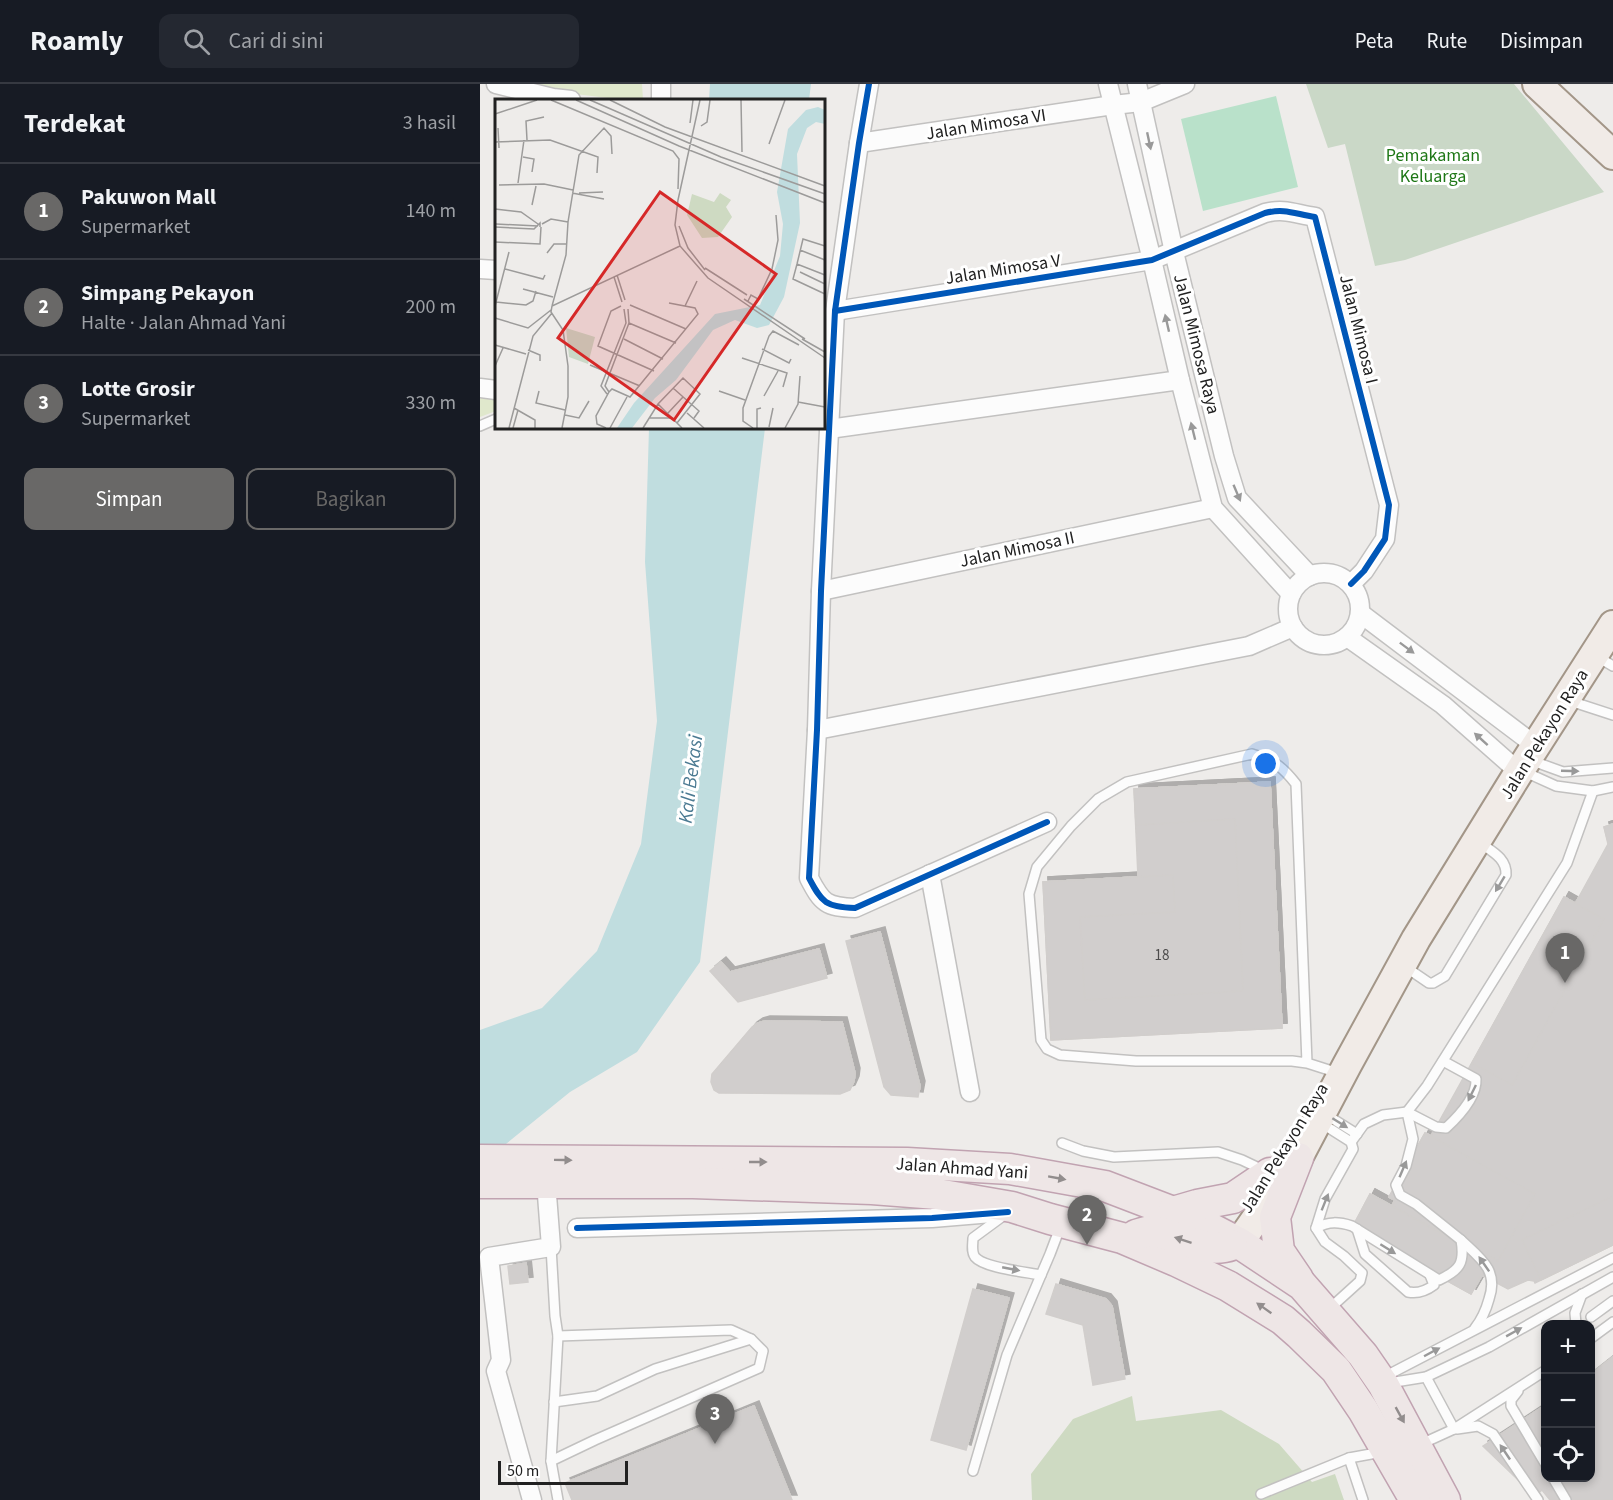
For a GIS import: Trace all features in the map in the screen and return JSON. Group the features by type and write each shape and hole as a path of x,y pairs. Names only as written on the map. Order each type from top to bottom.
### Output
{"highway":[{"path":"1299,1158 1275,1217 1278,1251 1302,1285"},
{"name":"Jalan Ahmad Yani","path":"491,1180 907,1163 1010,1169 1105,1186 1173,1212 1239,1243 1302,1285 1363,1355 1382,1382 1418,1445 1445,1500"},
{"path":"1173,1212 1233,1198 1270,1173"},
{"path":"491,1180 547,1195 606,1192 864,1194 1008,1212 1055,1221"},
{"name":"Jalan Ahmad Yani","path":"491,1180 693,1183 872,1189 937,1194 1012,1207 1055,1221 1122,1238 1228,1286 1283,1320 1336,1370 1388,1451 1415,1500"},
{"path":"1122,1238 1153,1231 1200,1246 1224,1248 1239,1243 1250,1265 1262,1278 1322,1330 1346,1358 1388,1451"}],"main road":[{"path":"1537,84 1613,155"},
{"name":"Jalan Pekayon Raya","path":"1239,1243 1299,1158 1401,965 1565,699 1603,660 1613,625"},
{"name":"Jalan Pekayon Raya","path":"1239,1243 1233,1227 1270,1173 1320,1067 1476,842"}],"street":[{"path":"869,84 835,311 809,878 819,898 837,908 855,909 1047,822"},
{"path":"1108,84 1213,508 1292,594"},
{"name":"Jalan Mimosa Raya","path":"1137,84 1174,252 1224,456 1237,498 1310,576"},
{"name":"Jalan Mimosa VI","path":"859,143 1141,102 1185,84"},
{"path":"503,85 555,99"},
{"name":"Jalan Mimosa I","path":"1174,252 1265,213 1287,210 1295,214 1315,217 1389,505 1385,539 1364,571 1351,585"},
{"name":"Jalan Mimosa V","path":"835,311 1152,260 1174,252"},
{"path":"480,269 495,270"},
{"path":"829,429 1180,380"},
{"path":"480,388 495,390"},
{"path":"1201,462 1224,456"},
{"name":"Jalan Mimosa II","path":"821,591 1213,508"},
{"path":"1324,573 1339,576 1351,585 1359,598 1360,613 1356,627 1347,637 1333,644 1317,645 1303,639 1293,627 1289,617 1288,605 1292,594 1299,584 1310,576 1324,573"},
{"path":"1360,613 1526,762"},
{"path":"817,730 1249,646 1293,627"},
{"path":"1347,637 1526,762"},
{"path":"930,874 970,1092"},
{"path":"532,1500 496,1371 501,1360 489,1257 551,1247 547,1195"},
{"path":"578,1228 932,1218 1008,1212"}],"lane":[{"path":"480,426 495,419"},
{"path":"1565,699 1613,715"},
{"path":"1252,754 1269,759 1284,770 1296,784 1320,1067 1292,1061 1136,1061 1060,1055 1047,1049 1041,1040 1029,894 1037,867 1071,826 1098,799 1127,782 1252,754"},
{"path":"1526,762 1563,772 1613,768"},
{"path":"1526,762 1556,786 1593,791 1613,787"},
{"path":"1407,1112 1427,1086 1567,863 1593,791"},
{"path":"1401,965 1429,983 1445,976 1506,875 1506,868 1502,860 1476,842"},
{"path":"1326,1312 1360,1281 1362,1273 1325,1242 1316,1228 1325,1199 1353,1149 1354,1138 1364,1124 1383,1115 1407,1112 1436,1127 1446,1128 1454,1121 1476,1087 1476,1078 1443,1061"},
{"path":"1407,1112 1413,1139 1406,1166 1396,1185 1400,1195 1416,1204 1461,1240 1482,1260 1492,1276 1492,1290 1485,1313 1472,1332"},
{"path":"1320,1117 1354,1138"},
{"path":"1062,1143 1083,1151 1114,1157 1218,1152 1270,1173"},
{"path":"1008,1212 973,1238 972,1252 976,1259 988,1264 1041,1275"},
{"path":"973,1472 1007,1355 1050,1254 1055,1221"},
{"path":"1316,1228 1330,1222 1357,1229 1438,1280 1451,1274 1460,1265 1463,1253 1461,1240"},
{"path":"1357,1229 1365,1254 1408,1292 1417,1294 1434,1285 1430,1275"},
{"path":"551,1247 558,1336 551,1461 558,1500"},
{"path":"1382,1382 1613,1258"},
{"path":"1382,1382 1426,1377 1489,1347 1613,1277"},
{"path":"1576,1320 1575,1313 1582,1294"},
{"path":"1591,1317 1613,1301"},
{"path":"1595,1334 1613,1322"},
{"path":"551,1461 759,1368 763,1352 751,1339 731,1330 558,1336"},
{"path":"554,1402 597,1396 655,1369 751,1339"},
{"path":"1418,1445 1454,1429 1541,1373"},
{"path":"1426,1377 1454,1429"},
{"path":"1521,1386 1511,1400 1511,1406 1541,1458"},
{"path":"1454,1429 1478,1426 1493,1434 1538,1500"},
{"path":"1261,1494 1349,1458 1388,1451"},
{"path":"1349,1458 1363,1500"},
{"path":"1555,1482 1566,1500"}],"green space":[{"path":"524,84 642,84 643,99 616,99 527,88"},
{"name":"Pemakaman Keluarga","path":"1306,84 1514,84 1604,192 1405,260 1375,266 1345,144 1328,148"},
{"path":"1276,96 1298,187 1203,211 1181,119"},
{"path":"480,397 495,400 495,411 480,417"},
{"path":"1132,1396 1136,1421 1221,1410 1279,1444 1312,1482 1335,1474 1344,1500 1032,1500 1031,1474 1073,1419"}],"water":[{"path":"710,84 811,84 809,99 709,99"},
{"name":"Kali Bekasi","path":"649,429 765,429 700,962 637,1052 570,1092 480,1165 480,1030 542,1008 597,951 641,844 657,721 645,562"}],"building":[{"path":"1270,782 1282,1028 1051,1040 1043,882 1138,877 1134,789"},
{"path":"1270,782 1282,1028 1051,1040 1043,882 1173,875 1175,912 1080,917 1085,1000 1243,991 1235,819 1136,825 1134,789"},
{"path":"1613,824 1613,853 1611,853 1604,827"},
{"path":"1613,824 1613,1245 1535,1283 1528,1280 1508,1289 1482,1275 1471,1294 1352,1228 1370,1194 1392,1206 1395,1200 1389,1197 1425,1133 1431,1136 1564,897 1575,904 1608,844 1604,827"},
{"path":"1564,897 1604,919 1512,1085 1472,1063"},
{"path":"880,932 920,1086 918,1097 891,1095 884,1087 846,941"},
{"path":"819,949 827,978 738,1002 710,971 721,962 730,972"},
{"path":"765,1021 842,1022 855,1073 850,1090 840,1094 719,1093 714,1090 711,1082 712,1074 752,1027"},
{"path":"1425,1133 1535,1194 1498,1261 1486,1254 1485,1257 1392,1206 1395,1200 1389,1197"},
{"path":"1370,1194 1490,1260 1471,1294 1352,1228"},
{"path":"1613,1196 1613,1245 1541,1280 1522,1240"},
{"path":"526,1263 528,1282 510,1284 508,1266"},
{"path":"1056,1284 1106,1299 1112,1306 1125,1379 1093,1385 1083,1325 1046,1314"},
{"path":"973,1289 1009,1298 966,1450 931,1440"},
{"path":"1613,1357 1613,1500 1550,1500 1542,1490 1535,1496 1483,1446 1541,1408 1541,1482 1595,1482 1595,1371"},
{"path":"754,1406 792,1500 572,1500 565,1483"}],"cycle path":[{"path":"869,84 835,311 809,878 826,902 831,905 855,908 1047,822"},
{"path":"835,311 1152,260 1265,213 1284,211 1315,217 1389,505 1385,539 1364,571 1351,584"},
{"path":"577,1228 932,1218 1008,1212"}],"place":[{"name":"Pakuwon Mall","path":"1565,983"},
{"name":"Simpang Pekayon","path":"1087,1245"},
{"name":"Lotte Grosir","path":"715,1444"}]}
